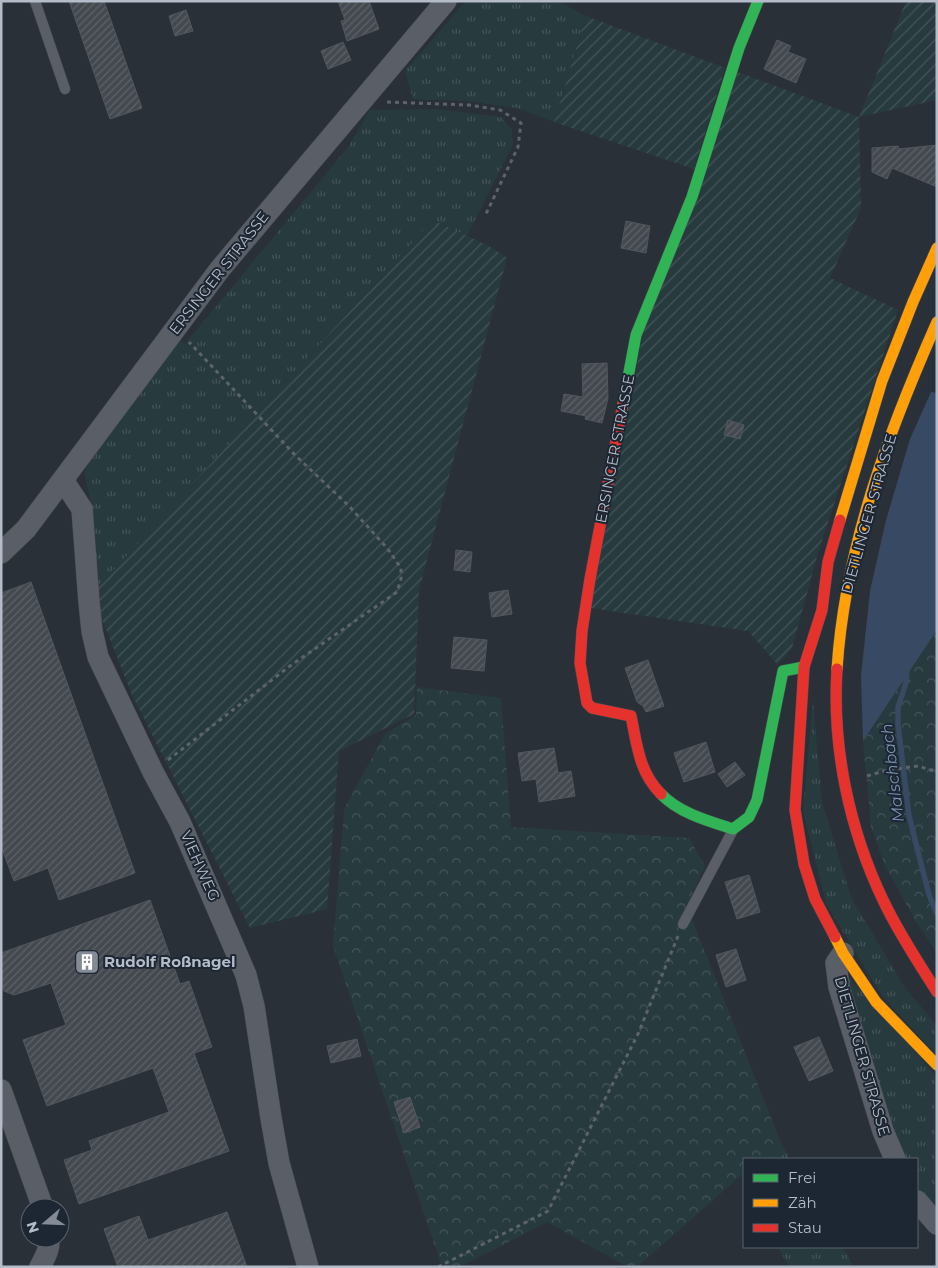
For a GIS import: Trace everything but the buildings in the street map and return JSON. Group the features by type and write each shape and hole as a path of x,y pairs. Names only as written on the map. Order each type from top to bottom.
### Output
{"street":[{"name":"ERSINGER STRASSE","path":"1,553 26,529 220,269 446,1"},
{"name":"ERSINGER STRASSE","path":"733,829 708,822 679,809 652,786 639,758 631,716 592,708 587,704 580,663 582,631 589,588 636,335 692,197 739,48 758,1"},
{"name":"DIETLINGER STRASSE","path":"937,248 913,302 879,390 848,489 828,562 822,610 804,667 795,810 804,864 815,899 843,953 876,1002 937,1065"},
{"name":"DIETLINGER STRASSE","path":"937,322 912,376 891,433 854,555 844,605 836,688 838,734 844,784 860,842 881,895 909,949 937,992"},
{"name":"VIEHWEG","path":"63,480 82,509 92,632 98,657 180,822 246,976 254,1006 279,1163 308,1267"},
{"path":"733,829 744,823 751,814 755,804 774,710 784,672 804,667"},
{"name":"DIETLINGER STRASSE","path":"843,953 836,963 839,987 883,1131 895,1158"},
{"path":"1,1090 39,1198"},
{"path":"918,1202 937,1224"},
{"path":"40,1267 49,1248"}],"lane":[{"path":"35,1 65,89"},
{"path":"683,924 733,829"}],"path":[{"path":"366,96 373,102 469,105 500,110 521,123 518,147 486,214"},
{"path":"154,772 290,666 397,592 401,579 401,568 381,541 349,506 295,456 176,328"},
{"path":"888,770 918,766 937,772"},
{"path":"438,1267 548,1211 638,1034 683,924"}],"green space":[{"path":"466,1 558,1 586,16 554,122 517,108 468,101 413,99 405,71"},
{"path":"906,1 937,1 937,100 859,117"},
{"path":"586,16 725,68 694,169 554,122"},
{"path":"735,71 859,117 861,208 830,278 898,310 818,553 792,648 778,665 748,631 590,608 643,334"},
{"path":"435,109 501,117 512,130 513,144 467,236 433,220 92,594 92,507 84,473 92,457 179,339 185,344 349,146 370,110"},
{"path":"433,220 489,246 507,258 419,590 414,714 339,751 327,909 250,928 132,695 92,594"},
{"path":"937,630 937,953 916,922 885,866 871,827 863,741"},
{"path":"417,687 501,698 511,827 689,838 705,866 683,913 692,919 781,1143 762,1158 743,1158 743,1174 637,1267 628,1267 547,1222 460,1267 442,1267 333,946 344,809 385,734 416,715"},
{"path":"813,701 822,802 851,897 905,988 937,1025 937,1055 883,997 826,904 803,810"},
{"path":"847,975 937,1077 937,1214 924,1200 918,1190 918,1158 902,1158 850,1010"},
{"path":"781,1143 789,1158 762,1158"},
{"path":"779,1248 843,1248 854,1267 789,1267"}],"water":[{"path":"931,392 937,393 937,630 863,741 861,676 870,591 886,520 910,439"}],"waterway":[{"name":"Malschbach","path":"907,670 906,683 898,707 898,724 909,816 929,895 937,914"}],"traffic: fast":[{"path":"623,404 636,335 692,197 739,48 758,1"},
{"path":"661,794 668,801 685,811 733,829 749,817 757,800 783,671 804,667"}],"traffic: slow":[{"path":"840,520 882,381 913,302 937,248"},
{"path":"837,669 849,579 859,535 886,448 937,322"},
{"path":"835,937 843,953 876,1002 937,1065"}],"traffic: jam":[{"path":"623,404 590,579 582,631 580,663 587,703 592,708 631,716 643,767 661,794"},
{"path":"835,937 815,899 804,864 795,810 804,667 822,610 828,562 840,520"},
{"path":"837,669 837,728 840,758 852,816 871,873 883,900 908,947 937,992"}],"place":[{"name":"Rudolf Roßnagel","path":"87,962"}]}
